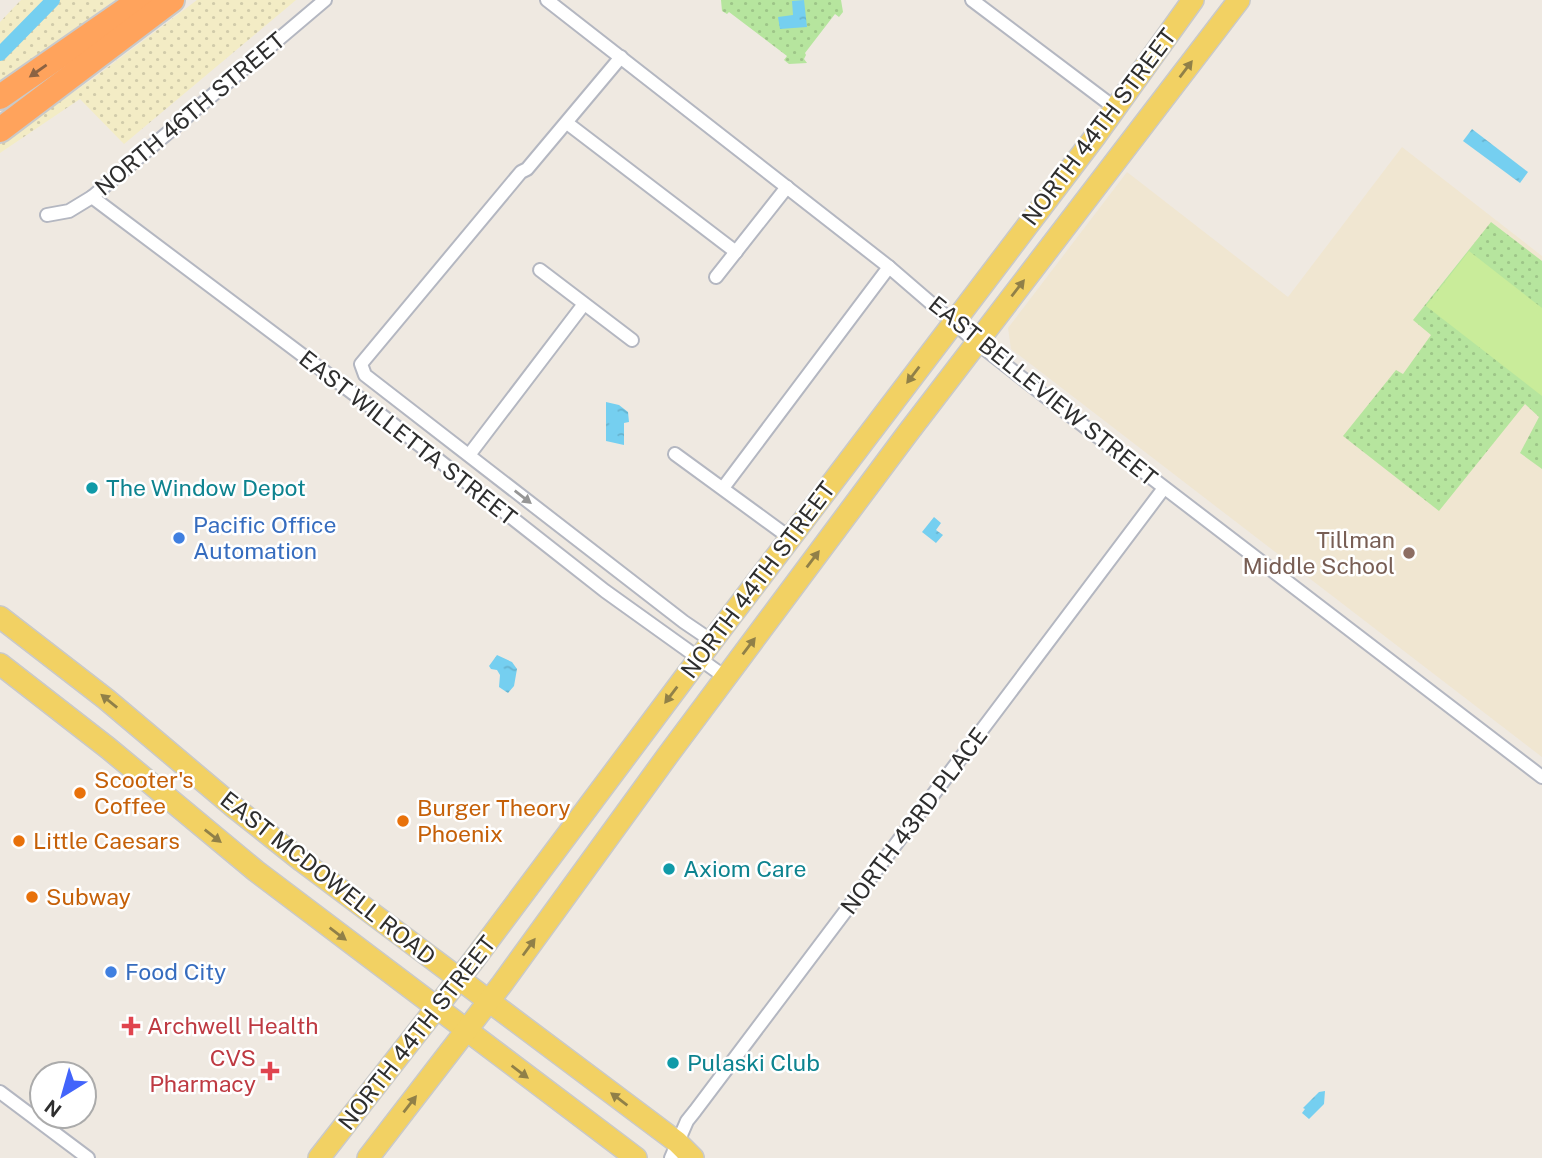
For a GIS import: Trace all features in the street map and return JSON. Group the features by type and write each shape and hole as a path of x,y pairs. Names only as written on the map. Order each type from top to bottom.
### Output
{"highway":[{"path":"75,45 127,0"},
{"path":"0,97 140,0"},
{"path":"8,124 172,0"},
{"path":"8,124 99,69 191,0"}],"main road":[{"name":"NORTH 44TH STREET","path":"320,1158 459,979 698,658 1115,108 1193,0"},
{"name":"NORTH 44TH STREET","path":"368,1158 489,1002 726,677 976,342 1239,0"},
{"path":"1053,243 1116,137 1115,108 1144,107 1161,102"},
{"name":"EAST MCDOWELL ROAD","path":"0,617 131,719 269,834 489,1002 674,1150 692,1158"},
{"name":"EAST MCDOWELL ROAD","path":"0,664 108,748 256,871 636,1158"},
{"path":"108,748 131,719"},
{"path":"142,777 161,745"}],"street":[{"name":"NORTH 46TH STREET","path":"47,215 69,211 92,197 325,0"},
{"name":"EAST BELLEVIEW STREET","path":"547,0 889,267 976,342 1542,777"},
{"path":"972,0 1115,108"},
{"path":"621,57 361,364 366,375 687,624 712,640"},
{"path":"567,123 736,252"},
{"path":"716,277 787,187"},
{"name":"EAST WILLETTA STREET","path":"92,197 366,403 605,591 726,677"},
{"path":"723,488 889,267"},
{"path":"540,270 632,340"},
{"path":"469,455 584,304"},
{"path":"675,454 790,538"},
{"name":"NORTH 43RD PLACE","path":"674,1150 695,1111 1164,488"},
{"path":"0,1092 88,1158"}],"shaded area":[{"name":"Tillman Middle School","path":"1402,147 1542,256 1542,757 1011,349 1008,328 1127,172 1288,297"}],"green space":[{"path":"721,0 841,0 843,12 839,17 835,14 805,53 804,59 807,63 789,64 784,60 787,56 729,12 727,14 722,11"},
{"path":"1491,222 1542,261 1542,469 1520,453 1539,417 1525,404 1439,511 1343,436 1396,370 1403,374 1431,335 1413,320"},
{"path":"1469,251 1542,308 1542,396 1426,306"}],"sand":[{"path":"21,0 115,0 0,83 0,22"},
{"path":"197,0 296,0 124,144 80,99 0,153 0,143 91,80"}],"water":[{"path":"804,0 807,27 780,29 778,17 793,15 792,1"},
{"path":"1472,129 1528,172 1520,183 1463,141"},
{"path":"606,402 619,405 628,412 629,422 624,423 624,445 606,441"},
{"path":"934,517 941,523 936,530 943,535 936,543 922,532"},
{"path":"497,655 512,662 517,669 514,686 508,693 499,687 500,675 497,670 489,666"},
{"path":"1325,1091 1324,1104 1309,1119 1302,1113 1305,1109 1303,1108 1319,1092"}],"waterway":[{"path":"0,54 53,0"}],"place":[{"name":"The Window Depot","path":"92,488"},
{"name":"Pacific Office Automation","path":"179,538"},
{"name":"Tillman Middle School","path":"1409,553"},
{"name":"Scooter's Coffee","path":"80,793"},
{"name":"Burger Theory Phoenix","path":"403,821"},
{"name":"Little Caesars","path":"19,841"},
{"name":"Axiom Care","path":"669,869"},
{"name":"Subway","path":"32,897"},
{"name":"Food City","path":"111,972"},
{"name":"Archwell Health","path":"131,1026"},
{"name":"Pulaski Club","path":"673,1063"},
{"name":"CVS Pharmacy","path":"270,1071"}]}
